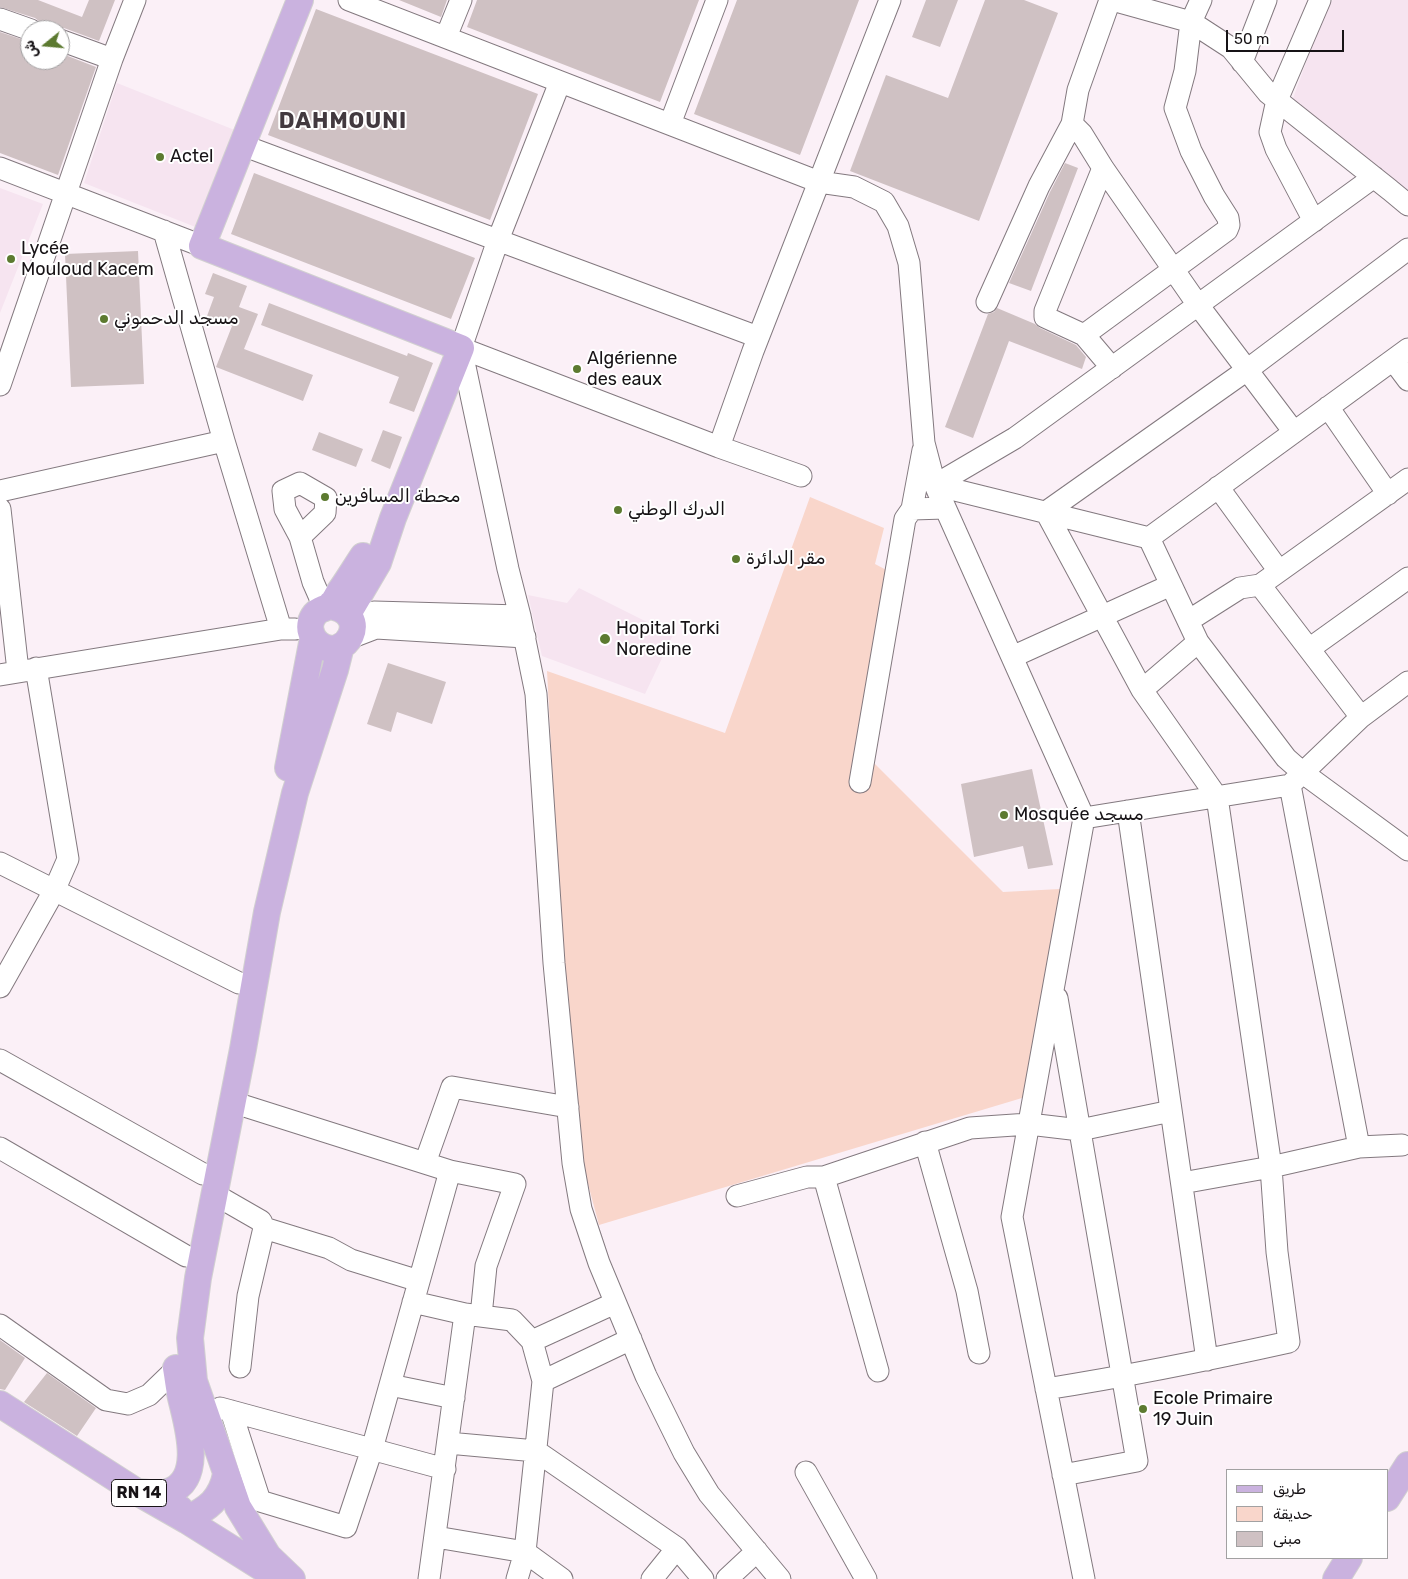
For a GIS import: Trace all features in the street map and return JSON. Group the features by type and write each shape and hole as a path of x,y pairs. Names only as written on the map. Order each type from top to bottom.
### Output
{"main road":[{"path":"292,1579 268,1556 238,1507 194,1381 190,1338 208,1184 239,983 289,765 332,623 373,542 393,518 461,348 202,246 300,0"},
{"path":"137,1492 166,1492 176,1488 188,1475 191,1455 188,1425 176,1369 174,1334 186,1256 232,1102 268,912 295,793 335,670 332,623"},
{"name":"RN 14","path":"0,1404 137,1492 281,1579"},
{"path":"1388,1496 1408,1465"},
{"path":"176,1488 180,1510 186,1520 207,1508 223,1488 226,1474"},
{"path":"1336,1579 1348,1559"}],"street":[{"path":"0,385 112,59 135,0"},
{"path":"349,0 819,182 854,187 884,202 898,226 909,263 924,443 935,485 1084,818 1012,1217 1084,1579"},
{"path":"446,38 461,0"},
{"path":"670,124 718,0"},
{"path":"719,447 758,338 890,0"},
{"path":"987,302 1039,186 1072,124 1078,90 1111,0 1191,22 1231,48 1268,93 1408,205"},
{"path":"1084,335 1228,230 1229,225 1226,212 1214,196 1191,151 1175,108 1185,71 1191,22 1201,0"},
{"path":"1242,62 1266,0"},
{"path":"1314,221 1272,140 1270,132 1277,100 1320,0"},
{"path":"0,19 20,26"},
{"path":"70,44 112,59"},
{"path":"560,82 498,240 461,348 536,694 554,963 573,1163 581,1209 599,1263 646,1376 684,1453 709,1494 780,1579"},
{"path":"1072,124 1082,134 1103,168 1198,305 1294,432"},
{"path":"242,145 758,338"},
{"path":"0,168 202,246"},
{"path":"1103,168 1045,311 1045,317 1084,335 1112,368"},
{"path":"935,485 1015,438 1374,177"},
{"path":"164,231 224,441 281,629"},
{"path":"1046,512 1247,370 1408,249"},
{"path":"461,348 719,447 801,476"},
{"path":"1149,538 1400,354 1408,380"},
{"path":"1328,407 1388,494"},
{"path":"0,491 224,441"},
{"path":"860,782 905,519 912,509 924,443"},
{"path":"1188,621 1240,588 1260,585 1408,479"},
{"path":"935,485 1149,538"},
{"path":"1218,487 1279,572"},
{"path":"912,509 945,508"},
{"path":"0,509 6,617 18,671 68,859 54,891 0,987"},
{"path":"1046,512 1142,690 1217,797 1271,1167 1277,1252 1289,1342 1122,1377 1046,1389"},
{"path":"300,537 313,582 332,623"},
{"path":"1149,538 1198,642 1286,758 1297,779 1358,1147"},
{"path":"1309,649 1408,578"},
{"path":"1012,657 1171,585"},
{"path":"1260,585 1361,717"},
{"path":"18,671 281,629 332,623 374,612 520,616"},
{"path":"332,623 376,628 525,637"},
{"path":"1142,690 1198,642"},
{"path":"1084,818 1217,797 1297,779 1361,717 1408,682"},
{"path":"1297,779 1408,850"},
{"path":"1128,811 1207,1360"},
{"path":"0,863 239,983"},
{"path":"1054,983 1137,1461 1063,1475"},
{"path":"0,1060 208,1184 261,1220 264,1228 248,1296 240,1367"},
{"path":"426,1163 452,1087 568,1107"},
{"path":"232,1102 450,1171 515,1184 486,1266 454,1398 430,1579"},
{"path":"736,1196 807,1178 824,1177 970,1128 1029,1124 1080,1130 1171,1111"},
{"path":"925,1142 968,1291 979,1353"},
{"path":"1182,1184 1271,1167 1358,1147 1406,1142"},
{"path":"0,1148 186,1256"},
{"path":"231,1411 260,1500 346,1527 372,1449 450,1171"},
{"path":"824,1177 878,1371"},
{"path":"264,1228 329,1248 351,1260 420,1281"},
{"path":"413,1302 473,1315 512,1320 532,1341 543,1381 526,1552 517,1579"},
{"path":"532,1341 615,1303"},
{"path":"0,1325 106,1400 128,1404 149,1394 176,1369"},
{"path":"543,1381 631,1339"},
{"path":"390,1385 454,1398"},
{"path":"202,1403 445,1469"},
{"path":"448,1443 536,1451 677,1548 703,1579"},
{"path":"806,1472 866,1579"},
{"path":"436,1537 526,1552 562,1579"},
{"path":"652,1579 677,1548"},
{"path":"727,1579 757,1552"}],"shaded area":[{"path":"1333,0 1408,0 1408,195 1292,101 1326,8"},
{"name":"Actel","path":"117,83 237,131 198,228 84,183"},
{"name":"Lycée Mouloud Kacem","path":"0,188 43,204 0,313"},
{"path":"579,588 673,635 645,694 542,656 528,595 567,603"}],"green space":[{"path":"810,497 884,528 875,564 894,574 874,763 1003,892 1060,889 1032,1095 599,1225 583,1165 563,970 547,671 725,733"}],"building":[{"path":"0,0 38,0 82,17 89,0 115,0 99,41 70,30 70,20 38,20 0,7"},
{"path":"399,0 447,0 441,17"},
{"path":"477,0 699,0 660,102 467,27"},
{"path":"737,0 859,0 800,155 694,114"},
{"path":"926,0 958,0 940,47 912,37"},
{"path":"985,0 1024,0 1058,13 979,221 850,171 886,75 948,98"},
{"path":"316,9 538,94 490,220 268,135"},
{"path":"0,32 20,39 20,70 70,70 70,57 96,67 58,175 0,153"},
{"path":"1065,163 1078,168 1031,291 1009,283"},
{"path":"254,173 475,258 451,319 231,234"},
{"name":"مسجد الدحموني","path":"138,251 144,384 71,387 65,254"},
{"path":"213,273 247,286 239,307 258,314 244,349 313,375 303,401 216,367 232,326 207,316 214,297 205,294"},
{"path":"269,303 407,356 408,353 433,363 414,412 389,403 399,377 261,325"},
{"path":"997,308 1035,324 1076,345 1086,357 1082,369 1009,341 973,438 945,427 988,314 994,312"},
{"path":"383,430 402,437 390,469 371,461"},
{"path":"319,432 363,449 356,467 312,450"},
{"path":"388,663 446,682 432,724 397,712 391,732 367,724"},
{"name":"Mosquée مسجد","path":"1032,769 1053,865 1028,869 1023,846 974,857 961,784"},
{"path":"0,1340 25,1358 5,1390 0,1389"},
{"path":"47,1373 96,1408 77,1436 24,1402"}],"place":[{"name":"Actel","path":"160,157"},
{"name":"Lycée Mouloud Kacem","path":"11,259"},
{"name":"مسجد الدحموني","path":"104,319"},
{"name":"Algérienne des eaux","path":"577,369"},
{"name":"محطة المسافرين","path":"325,497"},
{"name":"الدرك الوطني","path":"618,510"},
{"name":"مقر الدائرة","path":"736,559"},
{"name":"Hopital Torki Noredine","path":"605,639"},
{"name":"Mosquée مسجد","path":"1004,815"},
{"name":"Ecole Primaire 19 Juin","path":"1143,1409"}],"district":[{"name":"DAHMOUNI","path":"343,122"}]}
